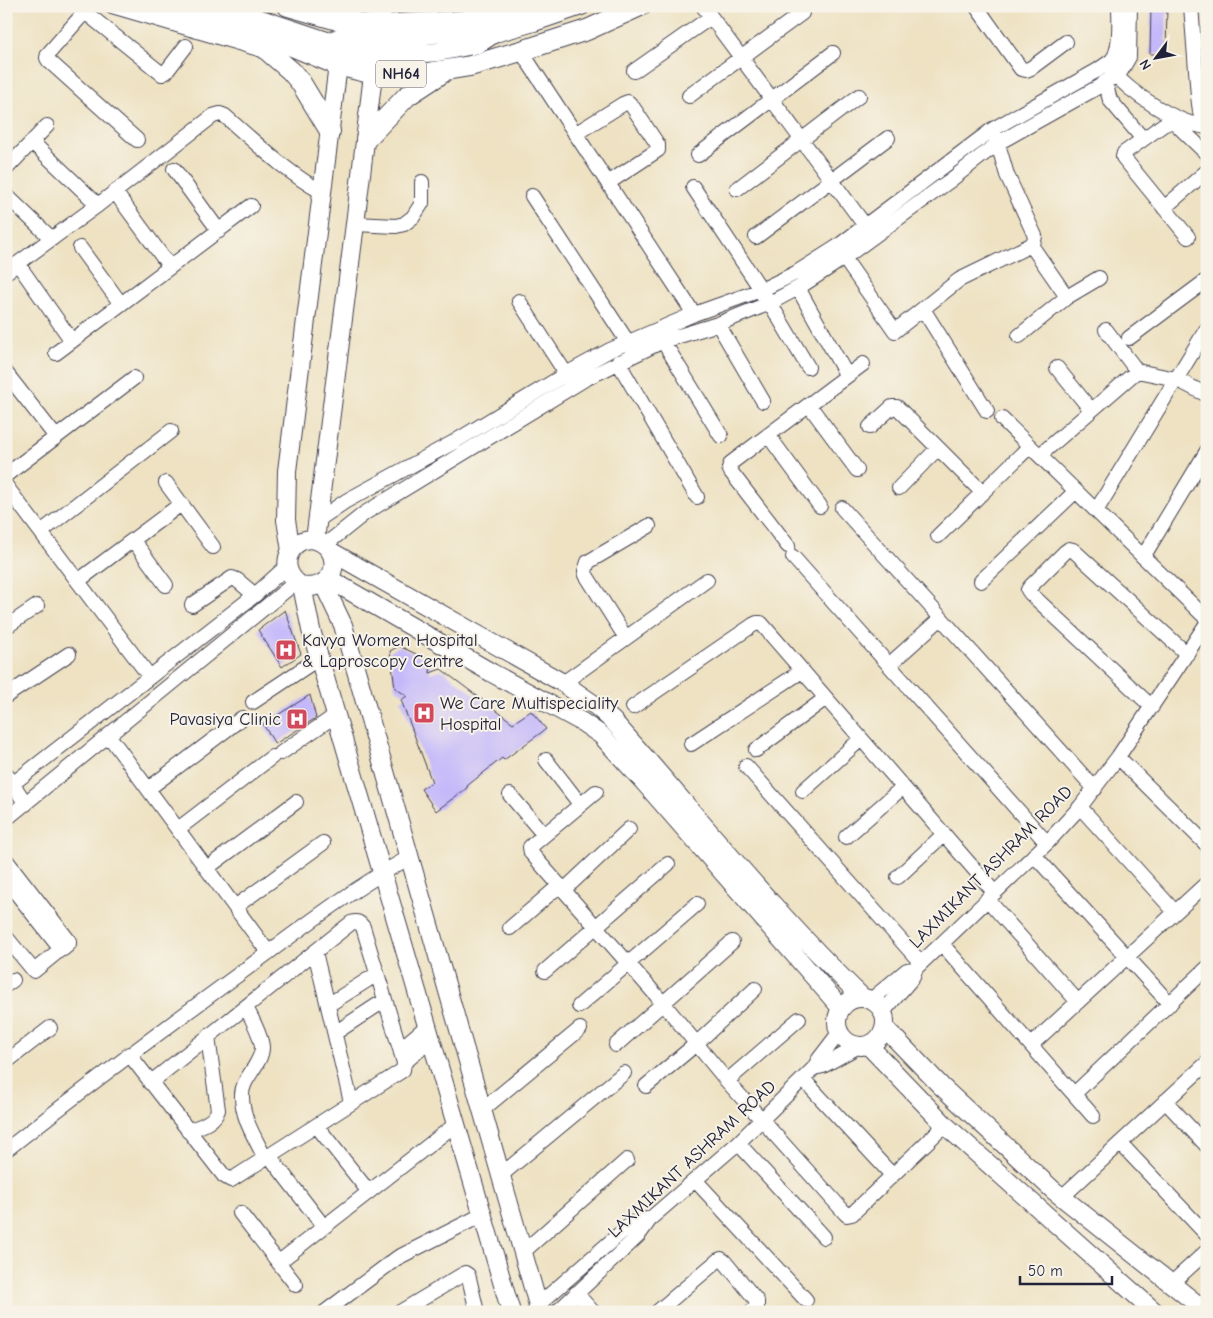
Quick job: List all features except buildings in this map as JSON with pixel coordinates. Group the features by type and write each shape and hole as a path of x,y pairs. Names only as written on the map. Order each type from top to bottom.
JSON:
{"highway":[{"name":"NH64","path":"162,6 256,31 378,40 460,22 490,25 524,8"},
{"name":"NH64","path":"288,6 344,37 378,40 421,74 470,66 521,51 587,30 640,6"},
{"path":"450,6 490,25"},
{"path":"256,31 269,52 297,78 330,131"},
{"path":"366,139 407,96 448,70"}],"main road":[{"path":"222,6 327,41 344,37 322,192 287,472 288,572 299,584 510,1312"},
{"path":"299,584 313,587 326,581 334,565 323,546 318,520 378,40 438,52 478,44 490,25 534,22 581,6"},
{"path":"289,558 301,542 323,546 563,683 596,706 613,721 832,969 875,1009 941,1086 1062,1197 1206,1312"},
{"path":"326,581 343,626 538,1310"},
{"path":"326,581 582,722 601,735 841,1008"},
{"path":"854,999 875,1009 881,1036 875,1042 864,1046 851,1044 844,1039 839,1032 837,1024 841,1008 847,1002 854,999"},
{"path":"864,1046 945,1125 1155,1312"}],"street":[{"path":"112,6 126,8 269,52"},
{"path":"976,6 1021,69 1031,68 1066,42"},
{"path":"318,520 346,501 454,442 566,374 632,348 694,314 761,290 796,273 836,247 993,129 1106,64 1116,54 1118,46 1119,6"},
{"path":"323,546 365,513 573,386 618,362 632,348 663,341 718,324 770,303 798,288 844,258 998,143 1110,79 1126,65 1129,57 1130,6"},
{"path":"1191,6 1201,128"},
{"path":"137,140 47,58 48,54 87,9 162,74 166,72 186,46"},
{"path":"634,70 707,11 873,237"},
{"path":"689,96 802,13"},
{"path":"521,51 694,314"},
{"path":"698,154 833,53"},
{"path":"1106,64 1110,79 1110,100 1143,139"},
{"path":"1110,79 1137,93 1156,106 1201,128"},
{"path":"737,189 859,96"},
{"path":"575,134 623,104 628,102 632,106 658,146 658,150 608,183"},
{"path":"6,272 98,205 213,116 220,114 225,116 300,180 322,192"},
{"path":"1188,237 1123,157 1124,153 1170,122 1175,123 1207,154"},
{"path":"6,169 47,126"},
{"path":"844,258 896,331 965,276 1031,245 1035,236 1006,175 993,129"},
{"path":"756,237 888,138"},
{"path":"32,142 98,205"},
{"path":"174,169 219,230"},
{"path":"1164,208 1207,171"},
{"path":"356,224 396,226 404,224 413,217 422,203 422,182"},
{"path":"693,188 770,303 808,367"},
{"path":"115,192 170,267"},
{"path":"6,195 52,239"},
{"path":"532,196 632,348"},
{"path":"56,353 251,206"},
{"path":"1031,245 1067,297"},
{"path":"80,248 121,304"},
{"path":"18,264 72,341"},
{"path":"1019,336 1067,297 1099,278"},
{"path":"1129,338 1207,280"},
{"path":"798,288 847,376"},
{"path":"519,301 573,386"},
{"path":"923,310 987,411"},
{"path":"718,324 762,401"},
{"path":"1106,330 1137,371 1176,379 1207,395"},
{"path":"1096,511 1206,330"},
{"path":"663,341 721,436"},
{"path":"618,362 697,497"},
{"path":"863,364 731,463 729,468 790,552 1047,843"},
{"path":"1057,368 1092,410"},
{"path":"938,536 983,493 1035,451 1092,410 1137,371"},
{"path":"6,373 56,437"},
{"path":"6,475 134,378"},
{"path":"809,405 857,470"},
{"path":"870,427 895,406 983,493"},
{"path":"1002,419 1143,557 1206,623"},
{"path":"41,532 171,431"},
{"path":"768,435 820,506"},
{"path":"899,488 938,448"},
{"path":"1143,557 1207,451"},
{"path":"166,483 213,547"},
{"path":"6,486 150,677"},
{"path":"981,581 1076,491"},
{"path":"78,581 181,504"},
{"path":"842,508 1094,789"},
{"path":"626,638 586,575 586,566 588,562 649,526"},
{"path":"133,540 166,585"},
{"path":"1152,707 1028,590 1065,552 1069,549 1073,550 1186,654"},
{"path":"26,804 9,782 150,677 255,595 289,558"},
{"path":"192,605 232,578 255,595"},
{"path":"563,683 707,580"},
{"path":"6,819 299,584"},
{"path":"6,627 37,606"},
{"path":"889,665 941,618"},
{"path":"634,707 757,622 761,623 944,834 991,896 1078,1002"},
{"name":"LAXMIKANT ASHRAM ROAD","path":"875,1009 907,970 918,965 942,944 1047,843 1080,807 1118,757 1206,623"},
{"path":"6,696 68,654"},
{"path":"253,702 319,658"},
{"path":"691,744 802,671"},
{"path":"756,750 826,698"},
{"path":"178,829 277,755 336,715"},
{"path":"148,788 242,718"},
{"path":"109,736 268,952"},
{"path":"803,791 861,739"},
{"path":"1118,757 1207,845"},
{"path":"546,760 580,804"},
{"path":"746,766 918,965"},
{"path":"846,837 903,787"},
{"path":"596,792 530,847 529,850 596,925 727,1081 847,1215 852,1214 945,1125"},
{"path":"510,796 544,835"},
{"path":"206,868 296,802"},
{"path":"1080,807 1175,912"},
{"path":"510,928 562,888 630,829"},
{"path":"898,877 944,834"},
{"path":"235,907 324,843"},
{"path":"1034,855 1170,1004"},
{"path":"6,1150 129,1054 268,952 382,872 410,857"},
{"path":"6,860 69,941 69,944 34,971 6,937"},
{"path":"545,972 596,925 668,864"},
{"path":"6,880 61,949"},
{"path":"1031,1045 1207,883"},
{"path":"579,1006 697,904"},
{"path":"129,1054 150,1083 227,1179 231,1180 269,1160 351,1102 403,1070 404,1063 363,927 359,923 351,924 150,1083"},
{"path":"616,1045 732,942"},
{"path":"942,944 1093,1116"},
{"path":"315,952 351,1102"},
{"path":"1074,1094 1207,968"},
{"path":"328,1005 377,974"},
{"path":"646,1086 696,1044 755,989"},
{"path":"334,1033 385,1000"},
{"path":"246,1007 262,1047 256,1065 243,1087 241,1094 243,1110 269,1160 324,1227"},
{"path":"727,1081 799,1019"},
{"path":"6,1062 50,1028"},
{"path":"482,1110 580,1029"},
{"path":"814,1068 839,1032"},
{"path":"400,1049 429,1033"},
{"path":"404,1063 429,1033"},
{"path":"188,1131 211,1121 216,1117 218,1110 208,1037"},
{"name":"LAXMIKANT ASHRAM ROAD","path":"557,1312 638,1236 651,1218 696,1181 762,1121 814,1068 864,1046"},
{"path":"1062,1197 1207,1063"},
{"path":"501,1175 624,1073"},
{"path":"803,1079 892,1175"},
{"path":"1165,1101 1207,1146"},
{"path":"279,1262 456,1124"},
{"path":"320,1130 369,1192"},
{"path":"738,1143 824,1237"},
{"path":"1120,1143 1207,1234"},
{"path":"523,1252 626,1160"},
{"path":"696,1181 806,1300"},
{"path":"240,1213 296,1286"},
{"path":"325,1312 392,1262 482,1215"},
{"path":"538,1310 632,1223 651,1218"},
{"path":"1172,1283 1207,1251"},
{"path":"657,1312 721,1259 758,1301 757,1307 751,1312"},
{"path":"400,1312 464,1273 468,1275 478,1312"},
{"path":"576,1293 593,1312"}],"place":[{"name":"Kavya Women Hospital & Laproscopy Centre","path":"286,650"},
{"name":"We Care Multispeciality Hospital","path":"424,713"},
{"name":"Pavasiya Clinic","path":"297,719"}]}
